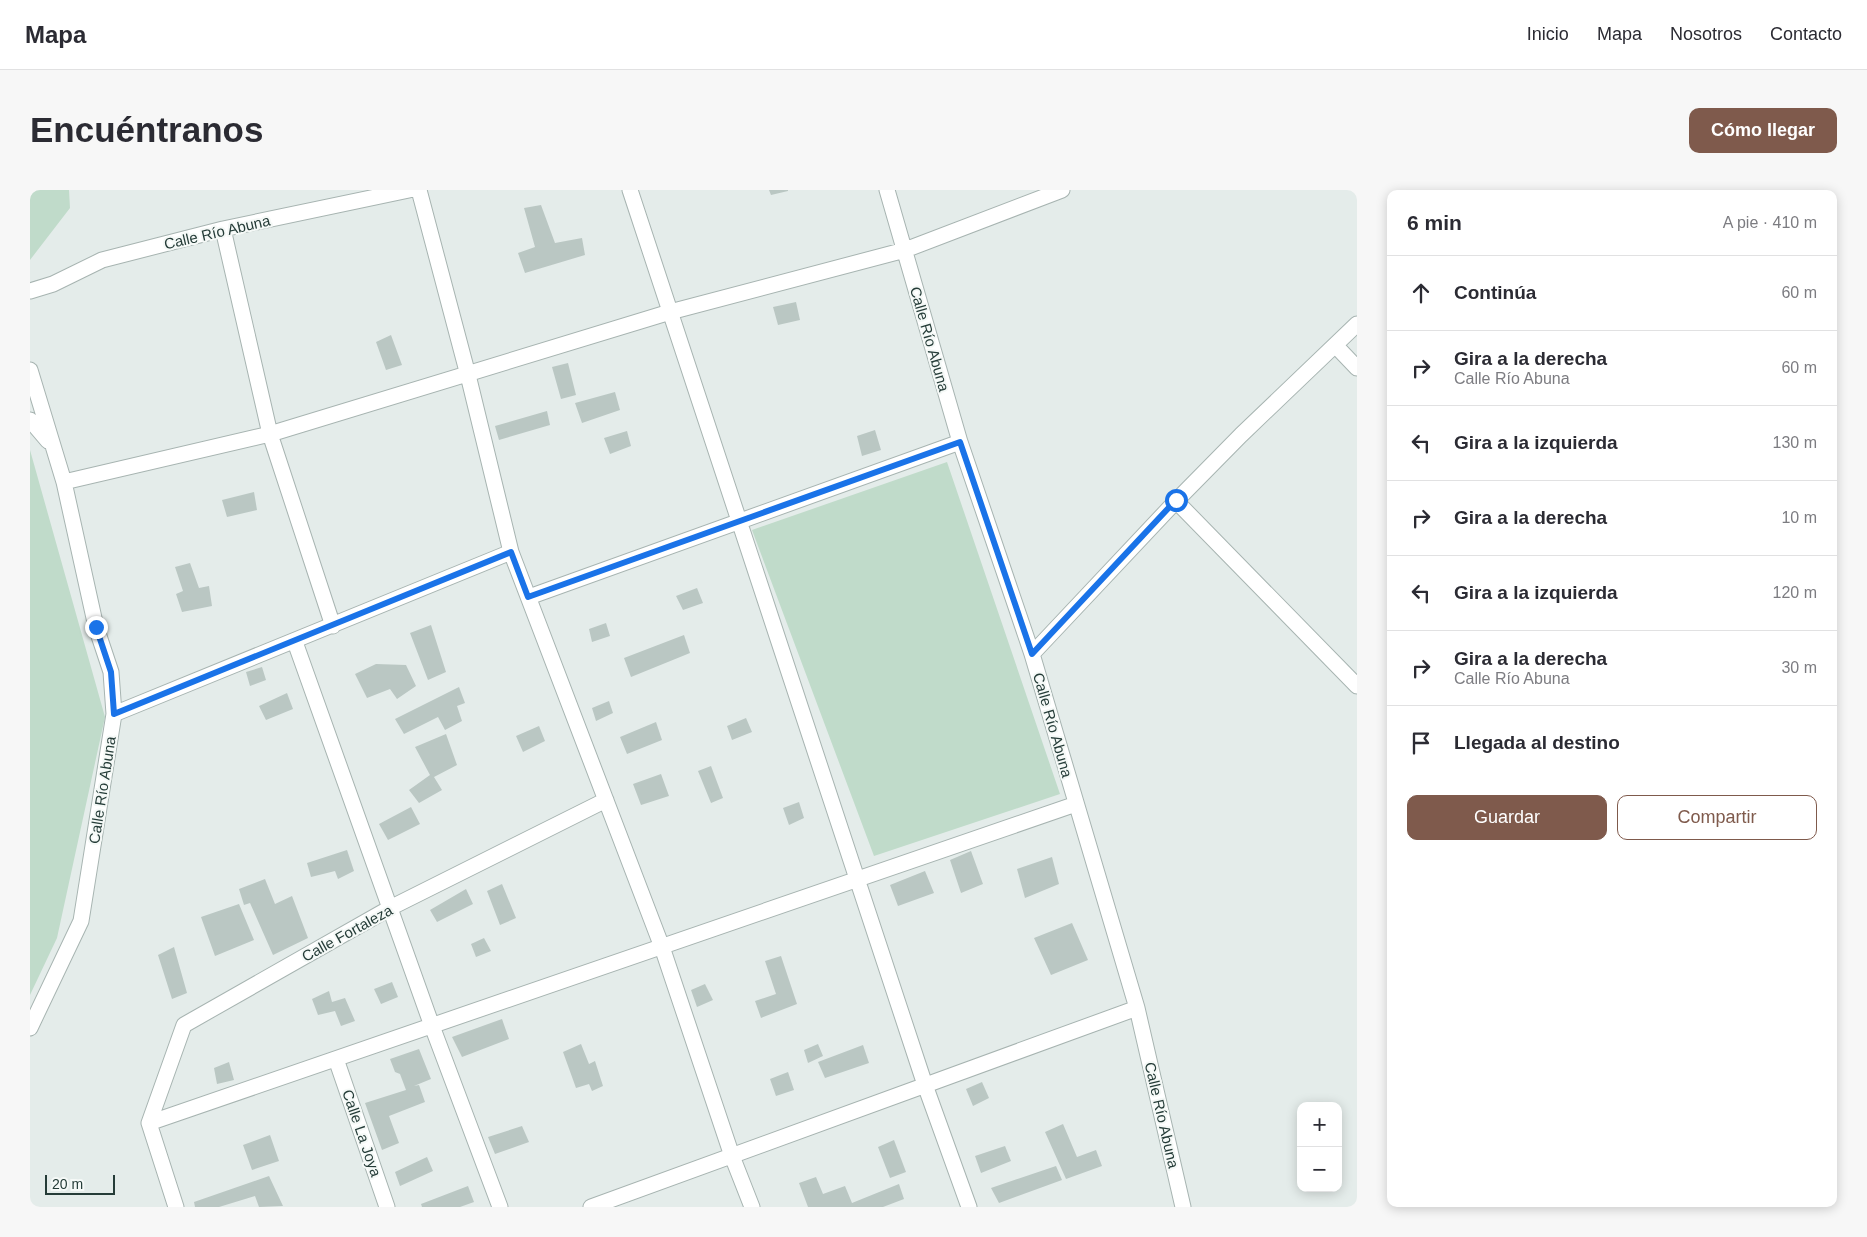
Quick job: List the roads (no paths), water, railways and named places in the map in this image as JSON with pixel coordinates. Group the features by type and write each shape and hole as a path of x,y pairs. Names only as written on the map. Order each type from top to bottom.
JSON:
{"street":[{"name":"Calle Río Abuna","path":"30,291 53,284 102,260 223,229 409,190"},
{"path":"419,190 468,375 511,552 662,946 732,1156 752,1207"},
{"path":"630,190 925,1085 969,1207"},
{"name":"Calle Río Abuna","path":"887,190 960,442 1032,654 1137,1008 1183,1207"},
{"path":"64,482 270,434 670,312 904,250 1062,190"},
{"path":"223,229 270,434 333,626"},
{"path":"1032,654 1176,500 1240,435 1357,324"},
{"path":"1335,345 1357,368"},
{"name":"Calle Río Abuna","path":"30,370 64,482 96,627 111,672 114,714 81,921 30,1028"},
{"path":"30,420 53,447"},
{"path":"528,597 960,442"},
{"path":"1176,500 1357,686"},
{"path":"114,714 295,642 511,552"},
{"path":"295,642 432,1026 500,1207"},
{"name":"Calle Fortaleza","path":"149,1123 184,1025 390,908 606,800"},
{"path":"176,1207 149,1123 1076,804"},
{"path":"592,1207 1137,1008"},
{"name":"Calle La Joya","path":"336,1059 387,1207"}]}
